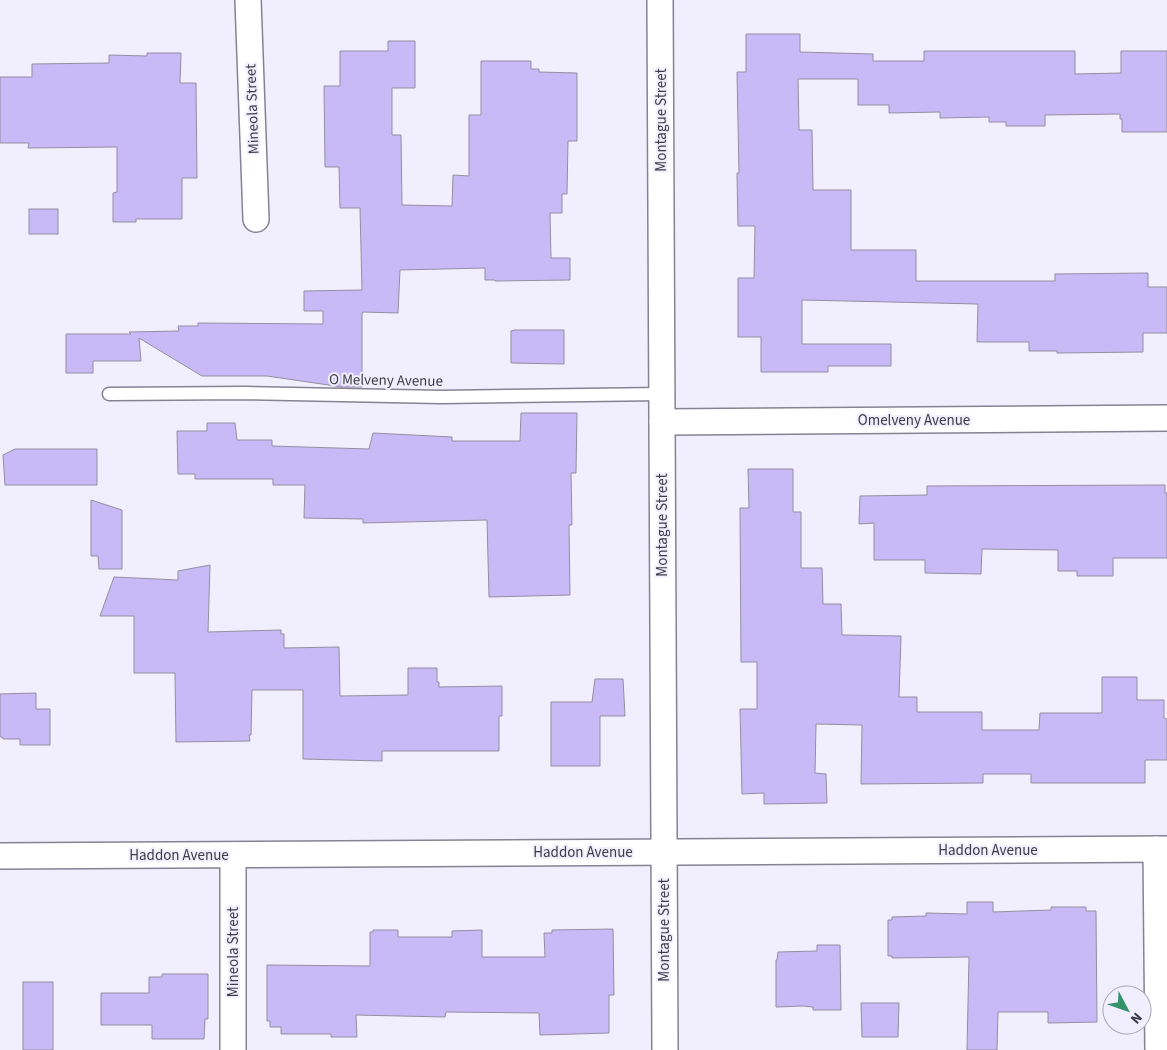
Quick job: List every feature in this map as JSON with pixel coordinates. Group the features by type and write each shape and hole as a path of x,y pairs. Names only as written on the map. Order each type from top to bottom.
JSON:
{"street":[{"name":"Mineola Street","path":"248,0 256,219"},
{"name":"Montague Street","path":"660,0 665,1050"},
{"name":"Omelveny Avenue","path":"662,422 1167,418"},
{"name":"Haddon Avenue","path":"0,856 1162,849"},
{"path":"1158,1050 1162,849"},
{"name":"Mineola Street","path":"233,855 233,1050"}],"lane":[{"name":"O Melveny Avenue","path":"109,394 245,392 441,397 662,394"}],"building":[{"path":"746,34 800,34 800,52 873,54 873,61 924,61 924,51 1075,51 1075,74 1121,73 1121,51 1167,51 1167,132 1122,132 1120,114 1045,115 1045,126 1006,126 1006,122 989,122 989,117 940,118 940,112 889,113 889,105 858,105 858,79 798,79 799,130 812,130 813,190 851,190 851,250 916,250 916,281 1055,281 1055,274 1148,273 1148,287 1167,287 1167,333 1143,333 1143,352 1057,353 1057,351 1029,351 1029,342 977,342 978,304 802,300 802,344 891,344 891,366 828,366 828,372 761,372 761,337 738,337 738,278 754,278 755,226 738,226 737,72 746,72"},
{"path":"388,41 415,41 415,88 392,88 392,135 401,135 402,205 452,206 453,175 469,176 469,115 481,115 481,61 531,61 531,69 539,69 539,72 577,73 577,141 568,141 567,194 562,194 562,213 550,213 551,258 570,258 570,280 485,280 485,268 400,270 398,313 363,312 362,314 362,387 342,387 267,376 202,376 139,338 141,361 93,361 93,373 66,373 66,334 131,334 129,332 179,331 178,326 198,326 198,323 323,324 323,311 304,311 304,291 362,290 360,208 340,208 339,167 325,167 324,86 340,86 340,51 388,51"},
{"path":"147,53 181,53 180,83 196,83 197,178 182,178 182,219 136,219 136,222 113,222 113,193 117,192 117,147 28,148 29,143 0,143 0,77 32,77 32,64 109,63 109,55 147,56"},
{"path":"29,209 58,209 58,234 29,234"},
{"path":"564,330 564,364 511,363 511,331"},
{"path":"521,413 577,413 576,473 571,473 572,525 569,525 570,595 489,597 487,520 363,523 363,519 304,518 305,485 273,485 273,479 195,479 195,474 178,474 177,431 207,431 207,423 235,423 237,440 272,440 272,446 369,449 373,433 452,437 452,441 520,441"},
{"path":"15,449 97,449 97,485 5,485 3,455"},
{"path":"748,469 793,469 793,512 801,512 801,568 822,568 823,604 841,604 842,635 901,636 899,697 917,697 917,712 982,712 982,730 1039,730 1040,713 1102,713 1102,677 1137,677 1137,700 1164,700 1164,718 1167,719 1167,760 1145,760 1145,783 1031,783 1031,774 983,774 983,783 861,784 862,725 816,724 815,773 826,774 827,803 764,804 764,793 742,794 740,709 757,709 757,662 741,662 740,508 749,508"},
{"path":"1165,485 1165,493 1167,493 1167,558 1113,558 1113,576 1077,576 1077,571 1058,571 1058,550 982,549 981,574 925,573 925,560 874,560 874,523 859,524 860,496 927,495 927,486"},
{"path":"91,500 122,510 122,569 99,569 98,556 91,556"},
{"path":"210,565 208,632 281,630 281,634 284,634 284,648 339,647 340,696 408,695 408,668 437,668 439,687 502,686 502,716 499,716 499,751 382,751 382,761 303,759 303,690 252,690 250,741 176,742 175,673 134,673 134,616 100,616 114,577 178,580 178,571"},
{"path":"595,679 623,679 625,716 600,716 600,766 551,766 551,702 592,702"},
{"path":"36,693 36,709 50,709 50,745 20,745 20,739 3,739 0,737 0,694"},
{"path":"967,902 993,902 993,912 1051,910 1051,907 1086,907 1086,911 1096,911 1097,1022 1048,1023 1048,1012 998,1012 997,1050 967,1050 969,957 892,958 892,956 888,956 888,920 892,920 892,917 926,916 926,913 967,914"},
{"path":"613,929 614,995 609,995 609,1033 540,1035 539,1013 446,1012 445,1017 356,1015 357,1037 331,1037 331,1034 281,1034 281,1027 270,1027 270,1021 267,1021 267,965 370,966 370,932 373,932 373,930 398,930 398,937 452,937 452,931 482,930 482,957 545,957 544,933 552,933 552,930"},
{"path":"817,945 840,945 841,1010 813,1010 813,1007 803,1006 776,1007 776,960 778,952 817,951"},
{"path":"162,974 208,974 208,1019 205,1019 204,1039 152,1039 152,1025 101,1025 101,993 149,993 149,977 162,977"},
{"path":"23,982 53,982 53,1050 23,1050"},
{"path":"861,1003 899,1003 898,1037 862,1037"}]}
